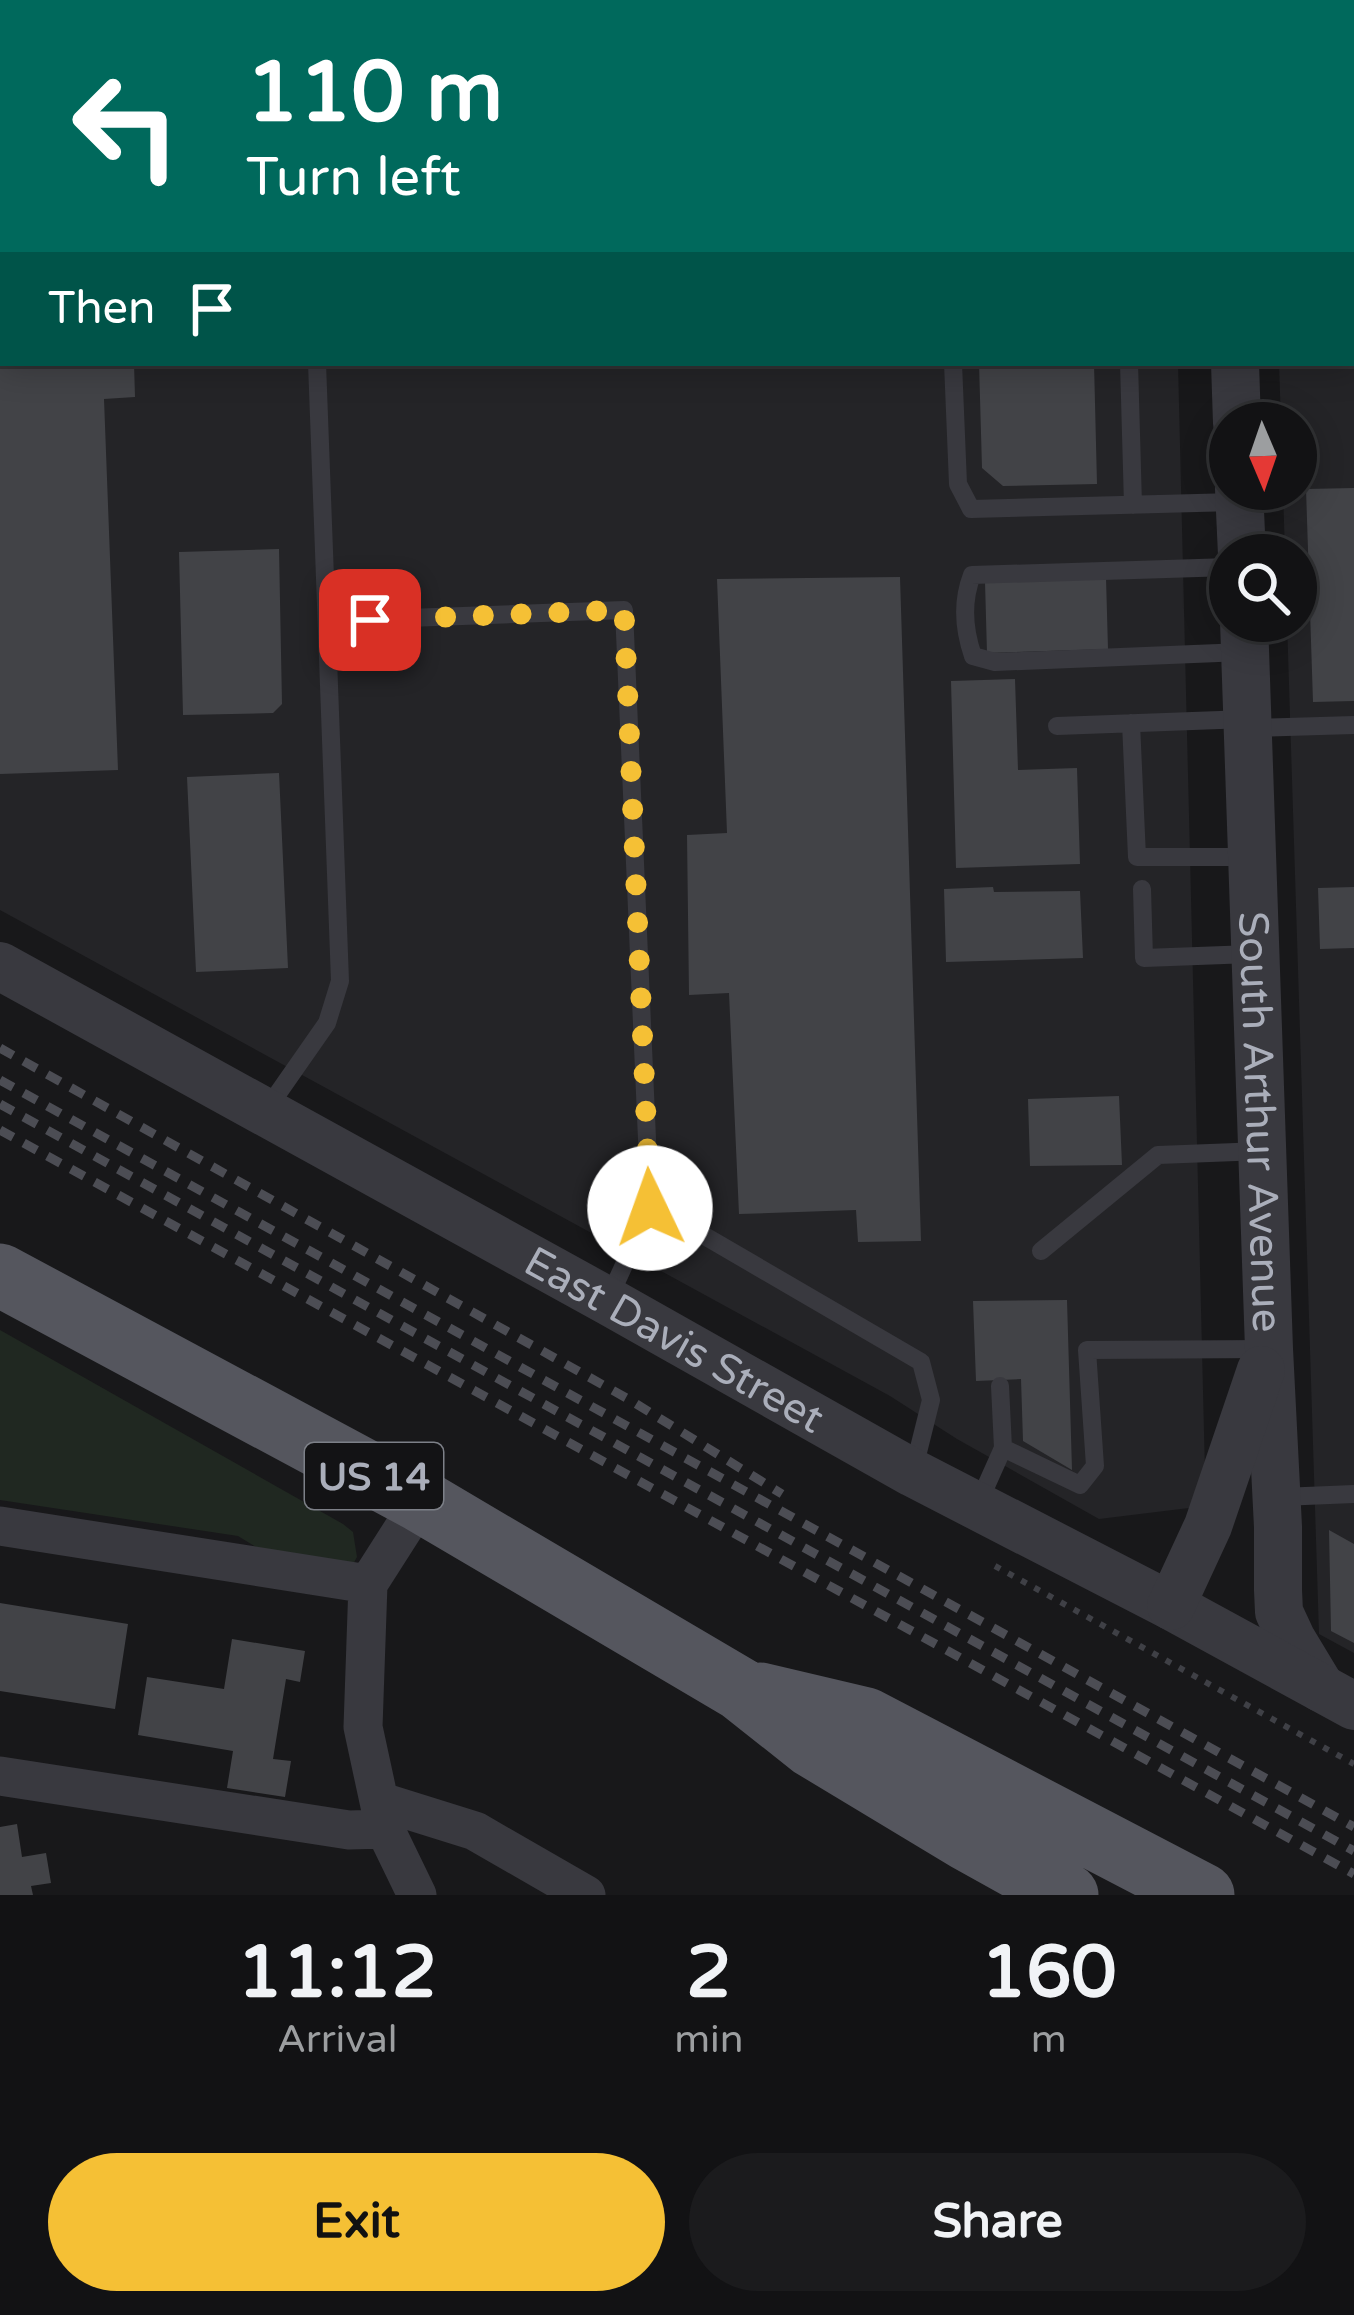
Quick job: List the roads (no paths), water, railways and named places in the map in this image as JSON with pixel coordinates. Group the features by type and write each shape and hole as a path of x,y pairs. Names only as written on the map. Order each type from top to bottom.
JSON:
{"main road":[{"name":"US 14","path":"0,1275 421,1501 740,1689 812,1745 1034,1887"},
{"name":"US 14","path":"740,1689 866,1719 1203,1895"}],"street":[{"path":"1235,366 1236,402"},
{"name":"South Arthur Avenue","path":"1172,1606 1208,1526 1269,1349 1244,642"},
{"name":"East Davis Street","path":"0,966 913,1473 1338,1697"},
{"path":"1269,1349 1280,1612 1292,1640 1338,1697"},
{"path":"417,1895 382,1815 363,1727 368,1584 421,1501"},
{"path":"0,1526 368,1584"},
{"path":"0,1776 350,1830 382,1815 476,1832 586,1895"},
{"path":"1034,1887 1052,1814"}],"lane":[{"path":"264,1113 327,1023 340,981 317,366"},
{"path":"953,366 958,484 970,509 1133,505 1209,498"},
{"path":"1129,366 1133,505"},
{"path":"1209,568 972,575 965,634 973,656 994,662 1209,640"},
{"path":"327,621 624,610 650,1208 608,1301"},
{"path":"1131,723 1137,857 1252,856"},
{"path":"1057,726 1354,725"},
{"path":"1142,889 1144,958 1256,954"},
{"path":"1041,1251 1158,1155 1262,1151"},
{"path":"650,1208 921,1361 932,1400 913,1473"},
{"path":"1003,1448 1080,1485 1095,1466 1087,1350 1269,1349"},
{"path":"977,1506 1003,1448 1000,1386"},
{"path":"1276,1497 1354,1494"}],"railway":[{"path":"0,1048 630,1400 782,1494"},
{"path":"0,1080 1354,1827"},
{"path":"0,1104 1354,1851"},
{"path":"0,1130 1354,1874"}]}
